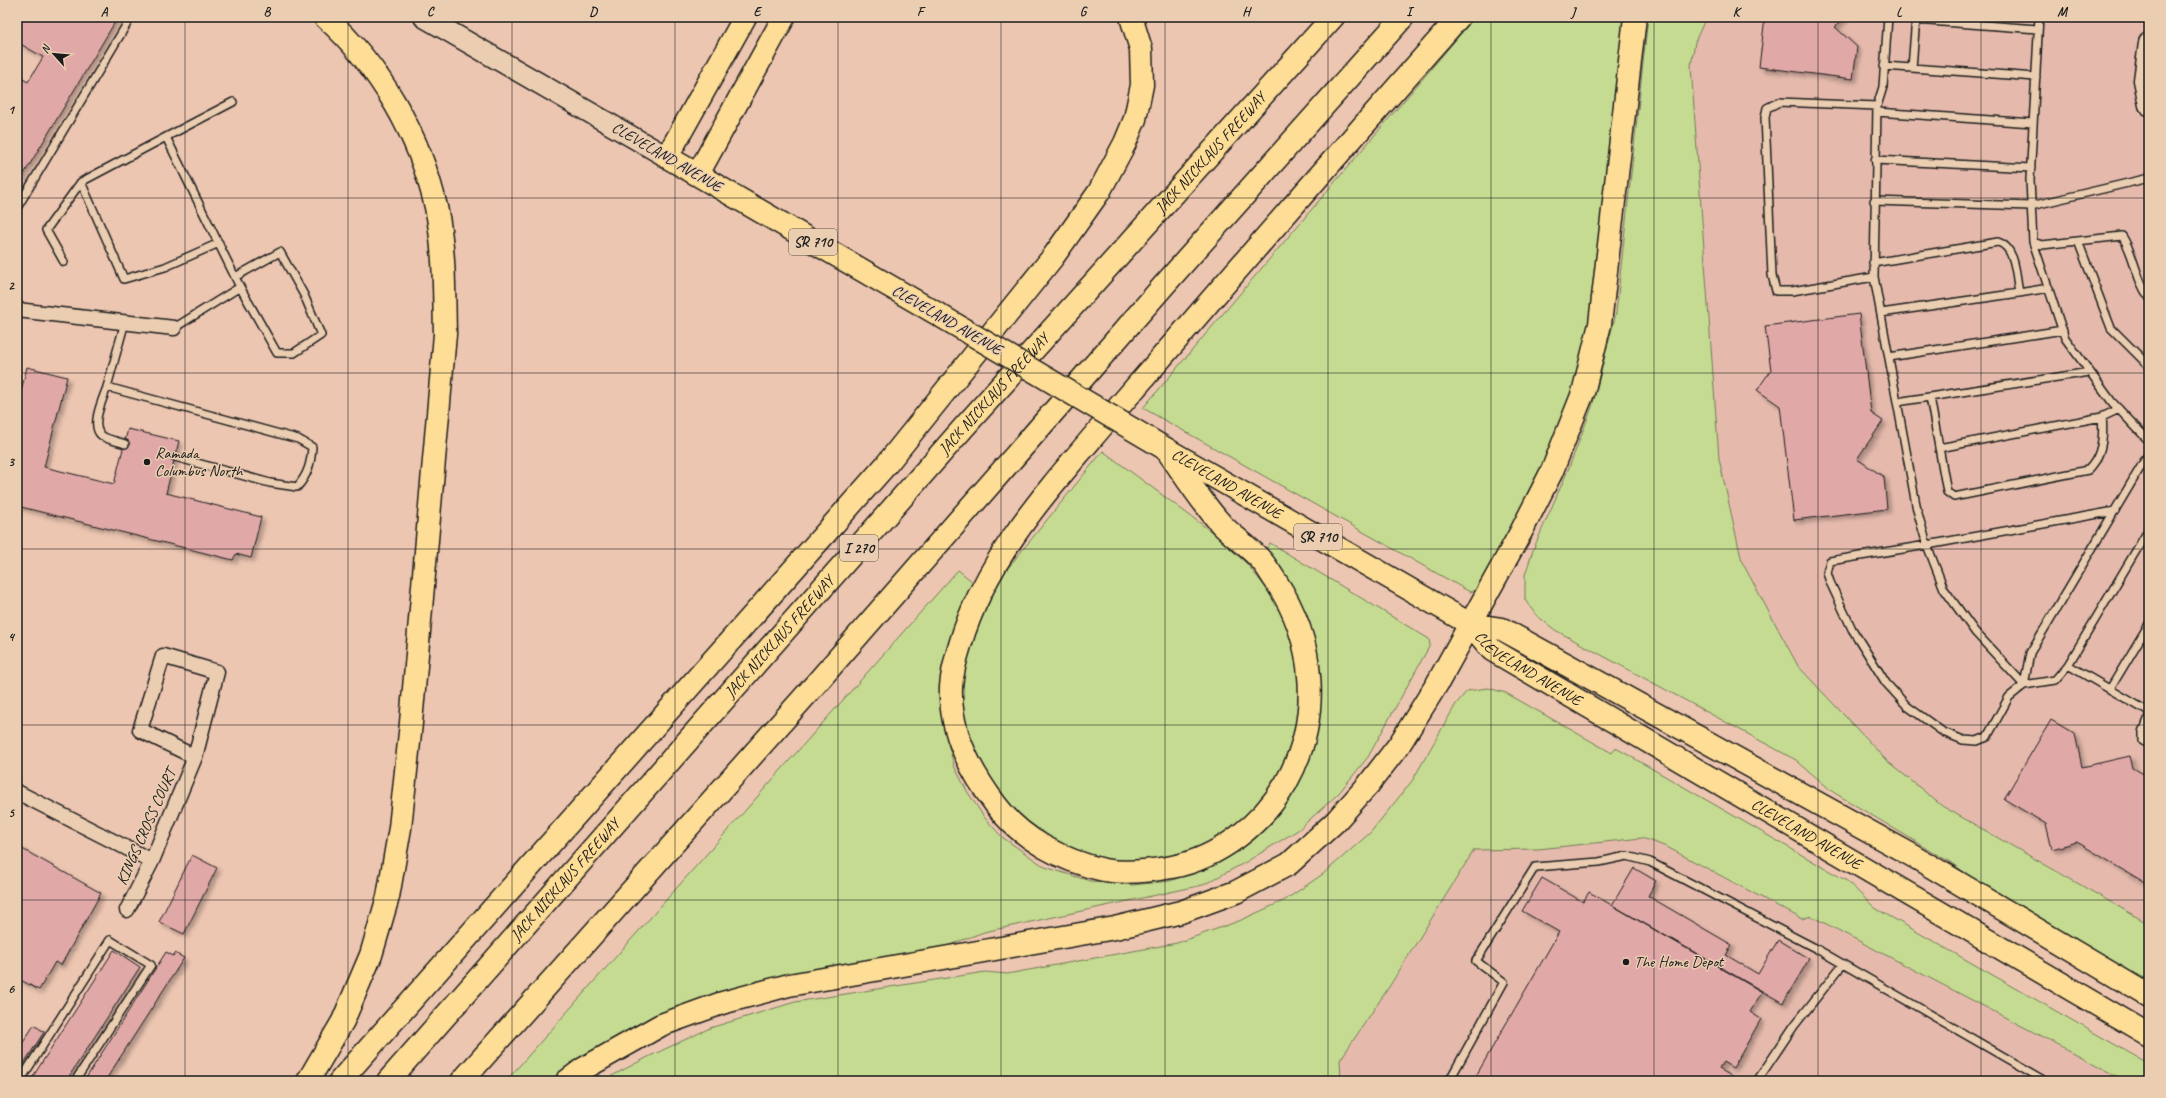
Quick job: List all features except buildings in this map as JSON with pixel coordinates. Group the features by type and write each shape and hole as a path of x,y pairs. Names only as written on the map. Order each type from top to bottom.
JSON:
{"main road":[{"path":"308,1081 346,1014 371,955 390,889 400,828 411,723 445,334 444,272 437,215 426,171 407,126 374,69 325,17"},
{"name":"CLEVELAND AVENUE","path":"424,17 698,174 1166,449 1470,624 1492,650 2149,1035"},
{"path":"667,157 745,17"},
{"path":"698,174 784,17"},
{"path":"340,1081 886,465 1053,257 1099,192 1125,143 1135,118 1142,78 1141,49 1131,17"},
{"name":"JACK NICKLAUS FREEWAY","path":"388,1081 965,426 1334,17"},
{"path":"462,1081 809,692 1165,284 1403,17"},
{"path":"1166,449 1222,524 1262,561 1288,600 1300,629 1309,664 1310,699 1307,732 1296,765 1279,794 1258,820 1231,842 1192,863 1150,871 1107,871 1066,858 1033,840 1004,816 982,787 964,752 955,724 951,687 967,623 994,566 1048,490 1274,227 1459,17"},
{"path":"567,1081 583,1069 661,1026 722,1003 790,985 1115,928 1181,912 1236,892 1288,864 1335,822 1368,785 1403,739 1438,684 1552,471 1583,393 1600,324 1635,17"},
{"path":"2149,43 2144,80 2149,104"},
{"name":"CLEVELAND AVENUE","path":"1470,624 1502,629 1915,857 2149,996"}],"street":[{"path":"17,310 174,328"},
{"name":"KINGS CROSS COURT","path":"127,910 152,861 195,757 217,672 163,656 140,730 195,757"},
{"path":"17,792 152,861"}],"lane":[{"path":"17,208 131,17"},
{"path":"1888,17 1883,87 1877,109 1873,262 1874,277 1918,510 1927,545 1944,589 1975,632 2024,685"},
{"path":"2039,17 2031,168 2033,242 2066,338 2119,409 2149,441"},
{"path":"1912,68 1915,19 2038,29"},
{"path":"1884,66 2036,77"},
{"path":"64,262 46,230 80,182 233,102"},
{"path":"1874,277 1792,291 1776,291 1772,275 1765,117 1767,108 1779,102 2033,123"},
{"path":"166,137 219,243 235,277 240,287 277,353 294,353 321,335 304,295 280,252 235,277"},
{"path":"1875,160 2031,168"},
{"path":"1874,201 2031,206 2149,178"},
{"path":"80,182 124,279 164,267 219,243"},
{"path":"2033,242 2042,245 2122,236 2128,245 2142,288 2149,297"},
{"path":"2078,241 2110,328 2149,366"},
{"path":"1873,262 1998,242 2005,244 2010,251 2019,293"},
{"path":"174,328 240,287"},
{"path":"1881,313 2049,288"},
{"path":"125,322 97,419 97,429 101,435 125,444"},
{"path":"1889,357 2063,330"},
{"path":"1897,402 2090,372"},
{"path":"107,387 298,439 312,447 310,466 304,480 297,487 270,483 175,457"},
{"path":"1930,397 1946,492 1954,497 2088,470 2098,457 2103,431 2102,417"},
{"path":"1939,448 2102,417 2119,409"},
{"path":"2024,685 2030,653 2149,453"},
{"path":"2115,511 1830,561 1827,573 1852,629 1886,683 1907,706 1944,732 1963,740 1977,741 1987,737 2010,697 2024,685 2055,680 2068,665 2149,529"},
{"path":"2110,689 2149,624"},
{"path":"2068,665 2149,712"},
{"path":"2149,718 2143,732 2143,741 2149,744"},
{"path":"1449,1081 1504,982 1476,961 1535,867 1599,862 1627,856 1650,862 1843,964 2046,1081"},
{"path":"20,1081 110,940 151,966 75,1081"},
{"path":"1757,1081 1794,1026 1843,964"}],"shaded area":[{"path":"1706,17 2149,17 2149,924 1942,806 1886,760 1798,666 1742,562 1719,459 1691,66 1695,42"},
{"path":"1642,838 1667,847 1802,919 1810,916 2127,1081 1341,1081 1340,1060 1389,987 1474,849 1538,849"}],"green space":[{"path":"1475,17 1625,17 1589,342 1554,455 1480,588 1470,592 1143,408"},
{"path":"1648,17 1706,17 1695,42 1691,66 1719,459 1742,562 1798,666 1886,760 1942,806 2149,924 2149,988 1979,883 1950,862 1833,792 1796,760 1555,630 1536,615 1525,600 1525,575 1533,550 1568,470 1592,407 1616,313"},
{"path":"1103,451 1216,535 1247,564 1275,599 1291,635 1298,662 1301,700 1295,746 1270,795 1210,849 1132,868 1068,859 982,782 959,705 962,676 973,633 986,601 1003,574"},
{"path":"1270,543 1429,639 1430,645 1368,757 1338,794 1298,830 1246,862 1203,885 984,932 936,950 757,981 690,1006 604,1044 551,1081 506,1081 958,570 978,586 943,697 944,728 954,766 967,791 984,817 1002,837 1045,867 1090,881 1133,885 1170,881 1208,867 1242,848 1271,824 1294,791 1309,759 1316,720 1265,551"},
{"path":"1488,688 1506,693 1612,753 1616,748 1847,881 1875,908 2149,1064 2149,1081 2127,1081 1811,916 1802,919 1667,847 1642,838 1538,849 1474,850 1389,987 1340,1060 1341,1081 602,1081 648,1057 710,1028 795,1002 985,972 1007,974 1177,943 1239,921 1285,900 1323,874 1370,833 1412,781 1456,704 1467,691"}],"place":[{"name":"Ramada Columbus North","path":"147,462"},
{"name":"The Home Depot","path":"1626,962"}]}
